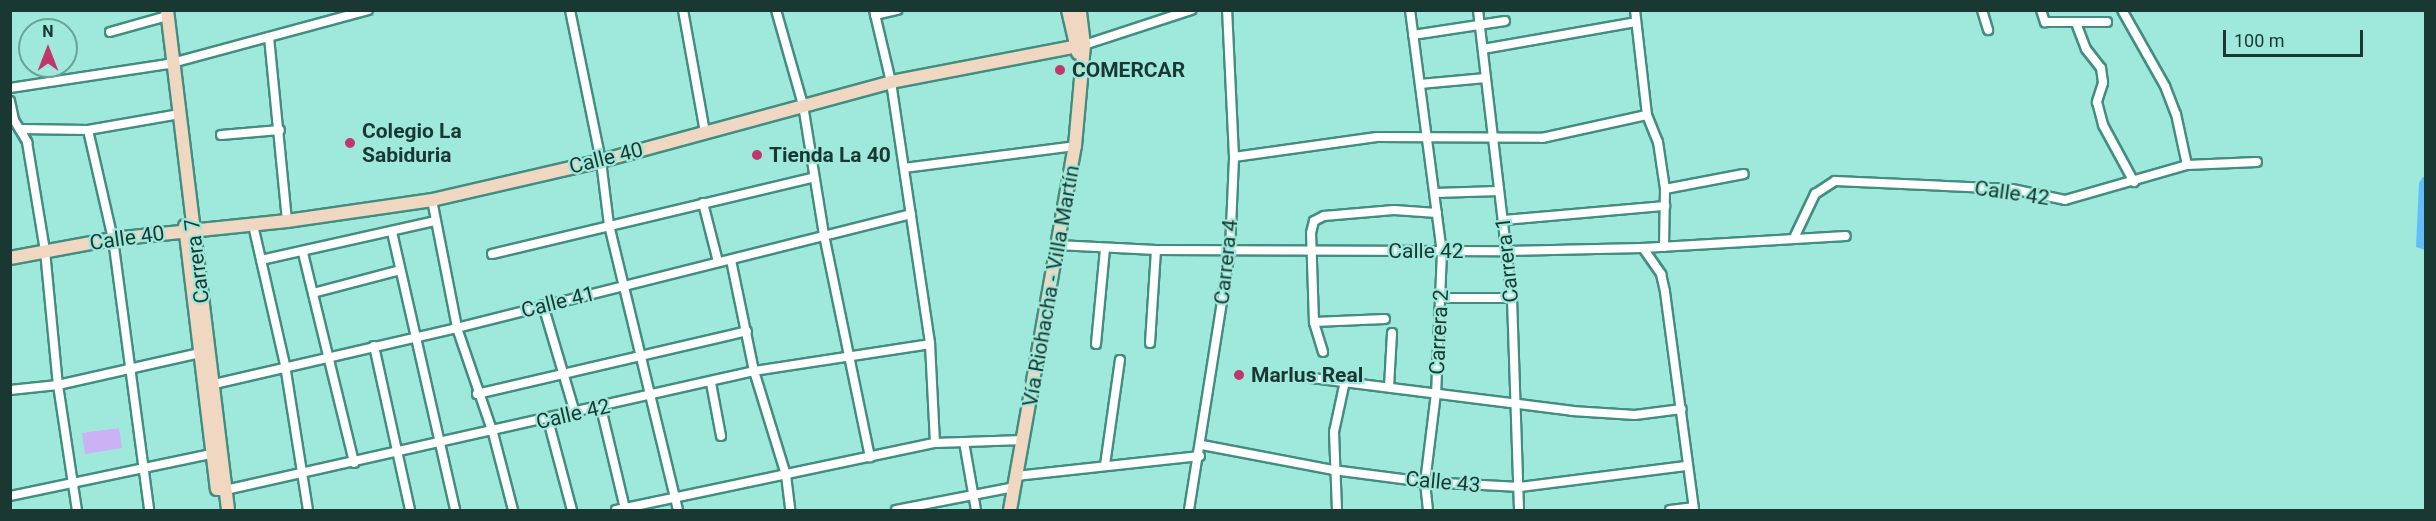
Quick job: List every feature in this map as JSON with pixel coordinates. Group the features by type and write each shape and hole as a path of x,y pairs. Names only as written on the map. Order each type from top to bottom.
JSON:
{"street":[{"path":"10,88 171,63 368,10"},
{"path":"570,10 601,160 609,225 626,285 678,510"},
{"path":"683,10 705,132"},
{"path":"776,10 803,105 824,235 870,457"},
{"path":"897,10 874,13 891,82 930,344 934,443"},
{"path":"1068,10 1079,45"},
{"path":"1079,45 1080,10"},
{"name":"Calle 40","path":"10,258 113,239 189,229 287,221 432,200 601,160 891,82 1079,45 1191,10"},
{"name":"Carrera 4","path":"1189,510 1202,445 1230,250 1234,156 1227,10"},
{"name":"Carrera 2","path":"1410,10 1442,252 1442,298 1436,393 1425,482 1428,510"},
{"name":"Carrera 1","path":"1478,10 1512,298 1519,406 1520,510"},
{"path":"1635,10 1647,115 1658,141 1665,189 1664,247"},
{"path":"1982,10 1988,30"},
{"path":"2041,10 2045,22 2107,22"},
{"path":"2122,10 2165,86 2176,114 2187,165"},
{"path":"110,32 164,14"},
{"name":"Carrera 7","path":"164,14 208,385 222,491 228,510"},
{"path":"1413,35 1505,21"},
{"path":"1483,49 1636,22"},
{"path":"2076,23 2086,49 2101,68 2103,83 2097,102 2103,124 2134,182"},
{"path":"269,37 280,130 287,221"},
{"name":"Vía Riohacha - Villa Martín","path":"1010,510 1075,146 1079,45"},
{"path":"1420,84 1486,78"},
{"path":"10,101 12,121 20,129 27,142 45,251 58,385 77,510"},
{"path":"20,129 88,130 177,115"},
{"path":"1234,156 1377,138 1427,136 1494,139 1542,138 1647,115"},
{"path":"88,130 113,239 131,369 140,467 149,510"},
{"path":"221,135 280,130"},
{"path":"904,168 1075,146"},
{"name":"Calle 42","path":"1794,238 1815,194 1835,181 2012,189 2065,200 2187,165 2257,162"},
{"path":"1665,189 1744,174"},
{"path":"492,255 814,177"},
{"path":"1435,193 1498,191"},
{"path":"432,200 457,328 477,394 493,433 513,510"},
{"path":"703,203 718,262"},
{"path":"1504,220 1665,206"},
{"path":"1323,352 1314,322 1312,250 1314,221 1324,216 1394,210 1437,213"},
{"name":"Calle 41","path":"208,385 285,365 457,328 911,214"},
{"path":"261,260 303,253 436,221"},
{"path":"253,225 285,365 308,510"},
{"path":"392,232 455,510"},
{"name":"Calle 42","path":"1057,245 1156,250 1442,252 1643,248 1846,236"},
{"path":"1643,248 1662,274 1682,409 1686,466 1694,509 1670,510"},
{"path":"1096,344 1105,249"},
{"path":"1150,343 1156,250"},
{"path":"303,253 354,464"},
{"path":"731,260 754,371 786,475 790,510"},
{"path":"313,293 400,270"},
{"path":"1442,298 1512,298"},
{"path":"543,305 575,413"},
{"path":"1314,322 1385,319"},
{"path":"477,394 642,353 747,331"},
{"path":"1389,387 1392,333"},
{"name":"Calle 42","path":"222,491 303,476 440,441 493,433 601,408 652,393 711,383 754,371 851,358 930,344"},
{"path":"374,346 410,510"},
{"path":"10,390 58,385 204,352"},
{"path":"1105,465 1120,360"},
{"path":"1312,378 1519,406 1635,415 1682,409"},
{"path":"1337,510 1333,470 1334,432 1345,381"},
{"path":"711,383 721,436"},
{"path":"601,408 620,509 934,443 1024,440"},
{"path":"548,420 572,510"},
{"path":"964,442 976,510"},
{"name":"Calle 43","path":"1202,445 1333,470 1425,482 1520,487 1686,466"},
{"path":"10,496 71,481 217,453"},
{"path":"896,510 974,495 1015,482 1105,465 1200,456"},
{"name":"Carrera 7","path":"220,510 222,491"}],"shaded area":[{"path":"119,428 122,448 85,454 82,433"}],"water":[{"path":"2423,177 2426,177 2425,250 2416,247 2419,183"}],"place":[{"name":"COMERCAR","path":"1060,70"},
{"name":"Colegio La Sabiduria","path":"350,143"},
{"name":"Tienda La 40","path":"757,155"},
{"name":"Marlus Real","path":"1239,375"}]}
